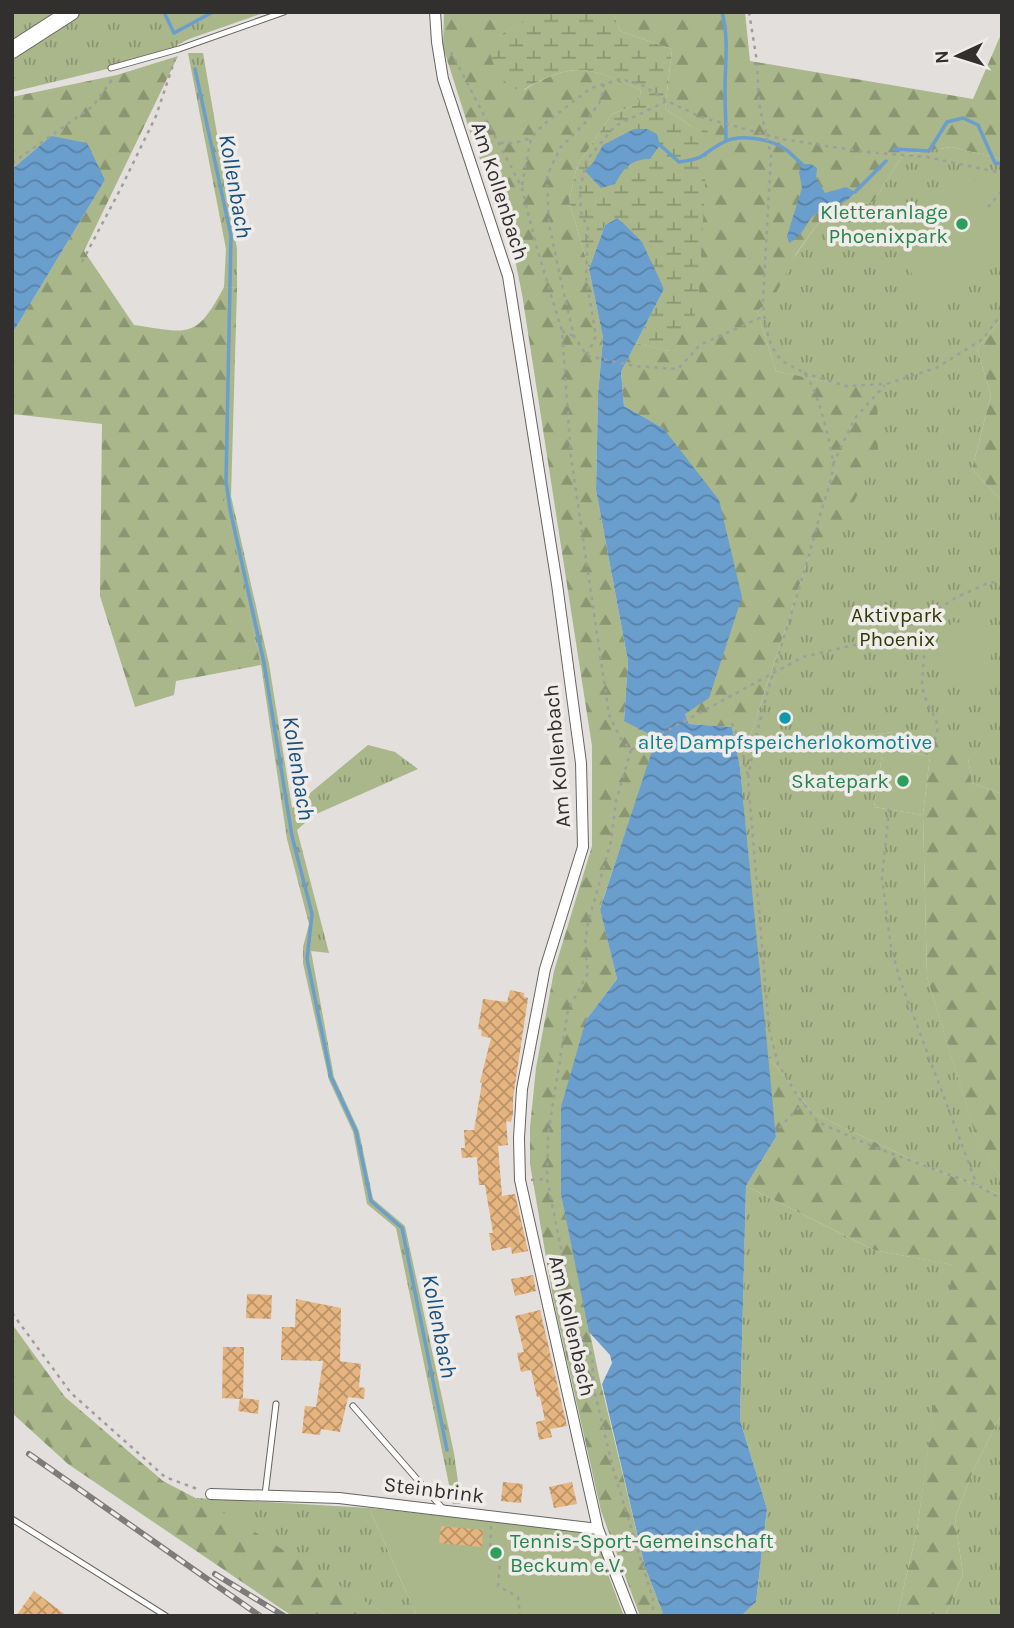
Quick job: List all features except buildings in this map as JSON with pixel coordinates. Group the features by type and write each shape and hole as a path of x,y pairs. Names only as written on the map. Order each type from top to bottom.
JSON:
{"main road":[{"path":"12,50 72,12"}],"street":[{"name":"Am Kollenbach","path":"435,12 436,42 443,79 508,276 557,584 581,763 583,847 545,969 522,1090 520,1180 598,1530 632,1616"},
{"name":"Steinbrink","path":"211,1494 339,1498 598,1530"}],"lane":[{"path":"111,68 178,49 268,15 284,12"},
{"path":"265,1495 275,1404"},
{"path":"353,1406 444,1510"},
{"path":"12,1519 166,1616"}],"path":[{"path":"749,12 757,62 759,104 771,155 764,316 774,350 782,361 804,373 846,386 886,384 936,368 983,339 1002,313"},
{"path":"436,42 450,51 522,188 562,331 571,457 609,715 621,739 631,750"},
{"path":"82,262 156,116 178,49"},
{"path":"499,143 531,138 559,110 592,88 621,79 644,86 693,114 782,139 836,148 927,157 1002,173"},
{"path":"12,163 93,106 111,81"},
{"path":"604,84 601,100 585,123 560,148 547,176 549,224 575,336 587,356 625,364 678,369 700,345 764,316"},
{"path":"587,356 596,336 586,277 587,229 581,212 580,191 586,161 615,126 667,101"},
{"path":"522,188 531,138"},
{"path":"988,207 1002,191"},
{"path":"562,331 575,336"},
{"path":"804,373 824,417 833,464"},
{"path":"748,779 753,748 773,673 810,553 833,464 855,418 886,384"},
{"path":"649,1616 653,1610 653,1599 614,1472 594,1390 592,1356 577,1328 547,1179 548,1134 568,1010 588,973 585,947 587,927 611,841 616,801 631,750 803,657 880,639 927,616 957,597 1002,580"},
{"path":"926,755 939,728 923,693 927,616"},
{"path":"732,723 748,779 769,1029 778,1064 818,1122 873,1147 978,1185 1002,1199"},
{"path":"889,810 882,878 891,947 900,980 978,1185"},
{"path":"779,1128 804,1104"},
{"path":"520,1180 547,1179"},
{"path":"12,1313 71,1393 165,1477 211,1494"},
{"path":"492,1516 489,1552 501,1552 498,1586 518,1597 520,1616"}],"green space":[{"path":"12,12 266,12 189,39 177,45 179,49 12,92"},
{"path":"444,12 538,12 499,36 524,90 556,74 582,70 608,76 641,90 638,104 612,114 577,166 569,201 589,269 603,338 598,394 596,490 628,661 624,720 651,735 656,742 600,908 617,979 586,1020 561,1195 599,1376 645,1567 664,1616 640,1616 601,1511 553,1298 530,1164 530,1127 536,1068 554,971 592,846 592,746 522,294 511,240 472,138 443,47"},
{"path":"537,12 613,12 620,31 672,49 665,109 692,127 708,131 698,311 667,351 636,343 664,289 619,218 605,225 589,269 569,201 577,166 612,114 638,104 641,90 608,76 582,70 556,74 523,90 507,87 492,61 499,36"},
{"path":"613,12 745,12 750,61 973,99 1002,32 1002,159 951,147 903,155 873,202 847,207 820,220 796,254 774,297 757,311 776,371 843,385 877,384 878,454 833,543 810,553 740,767 732,727 689,724 685,714 663,428 624,406 621,372 636,343 668,351 692,127 665,109 672,49 620,31"},
{"path":"188,53 203,53 237,249 237,288 224,287 226,249"},
{"path":"178,56 84,251 134,325 167,330 189,329 206,316 224,287 237,288 231,496 223,499 261,665 176,681 174,695 135,707 100,596 102,424 12,414 12,334 105,180 51,136 12,169 12,97 117,75"},
{"name":"Aktivpark Phoenix","path":"951,147 1002,159 1002,318 977,349 991,395 972,469 1002,501 1002,794 972,783 968,758 935,741 895,732 867,735 883,749 874,807 923,815 927,977 976,1136 1002,1180 1002,1195 930,1168 813,1113 767,1055 740,767 810,553 846,386 776,371 757,311 820,220 847,207 873,202 903,155"},
{"name":"Kletteranlage Phoenixpark","path":"960,179 995,182 1002,191 1002,255 963,291 949,296 937,296 925,292 916,283 911,273 912,250 934,200"},
{"path":"1002,318 1002,501 972,469 991,395 977,349"},
{"path":"231,496 269,664 292,808 368,745 395,752 418,769 314,815 297,830 329,953 311,951 334,1077 359,1131 373,1199 405,1226 454,1453 461,1504 453,1504 396,1228 367,1204 353,1132 329,1080 303,963 303,947 309,924 287,839 261,665 222,498"},
{"path":"952,622 995,628 986,689 943,683"},
{"path":"895,732 935,741 960,736 968,758 972,783 1002,794 1002,1180 976,1137 927,977 923,815 930,756 883,749 867,735"},
{"name":"Skatepark","path":"883,749 930,756 923,815 874,807"},
{"path":"767,1055 813,1113 930,1168 1002,1195 1002,1413 973,1471 955,1518 963,1575 945,1616 897,1616 917,1530 953,1265 874,1250 746,1186 776,1137"},
{"path":"746,1186 874,1250 954,1265 917,1530 897,1616 741,1616 756,1602 767,1509 740,1420"},
{"path":"12,1324 65,1397 163,1481 228,1515 388,1616 292,1616 68,1464 12,1413"},
{"path":"1002,1413 1002,1616 945,1616 963,1575 955,1518 973,1471"},
{"path":"196,1498 369,1508 417,1616 388,1616"},
{"name":"Tennis-Sport-Gemeinschaft Beckum e.V.","path":"369,1508 599,1533 607,1572 624,1616 417,1616"}],"water":[{"path":"634,129 647,129 657,134 660,145 650,159 633,163 625,169 615,184 601,188 585,171 603,145"},
{"path":"51,136 87,143 105,180 12,334 12,169"},
{"path":"802,164 811,164 817,168 816,178 825,193 846,187 855,192 841,204 816,214 799,236 789,243 787,236 802,188 799,172"},
{"path":"618,218 642,242 664,289 621,372 624,406 663,428 719,500 742,597 709,698 685,714 689,724 732,727 740,767 776,1137 746,1186 740,1420 767,1509 756,1602 741,1616 664,1616 645,1567 602,1384 612,1363 610,1355 589,1332 561,1195 561,1107 586,1020 617,979 600,909 655,742 651,735 624,721 628,661 596,490 598,394 603,338 589,269 605,225"}],"waterway":[{"path":"164,12 174,33 213,12"},
{"path":"722,12 726,42 726,141"},
{"name":"Kollenbach","path":"195,69 231,236 226,481 264,663 292,836 312,914 307,959 331,1077 356,1131 371,1201 402,1228 447,1450"},
{"path":"894,149 929,151 947,122 963,118 978,125 995,163 1002,164"},
{"path":"660,145 679,162 699,158 729,140 754,138 779,145 802,164"},
{"path":"855,192 886,161"}],"railway":[{"path":"29,1454 260,1616"},
{"path":"215,1574 284,1616"}],"place":[{"name":"Kletteranlage Phoenixpark","path":"962,224"},
{"name":"alte Dampfspeicherlokomotive","path":"785,718"},
{"name":"Skatepark","path":"903,781"},
{"name":"Tennis-Sport-Gemeinschaft Beckum e.V.","path":"496,1553"}]}
